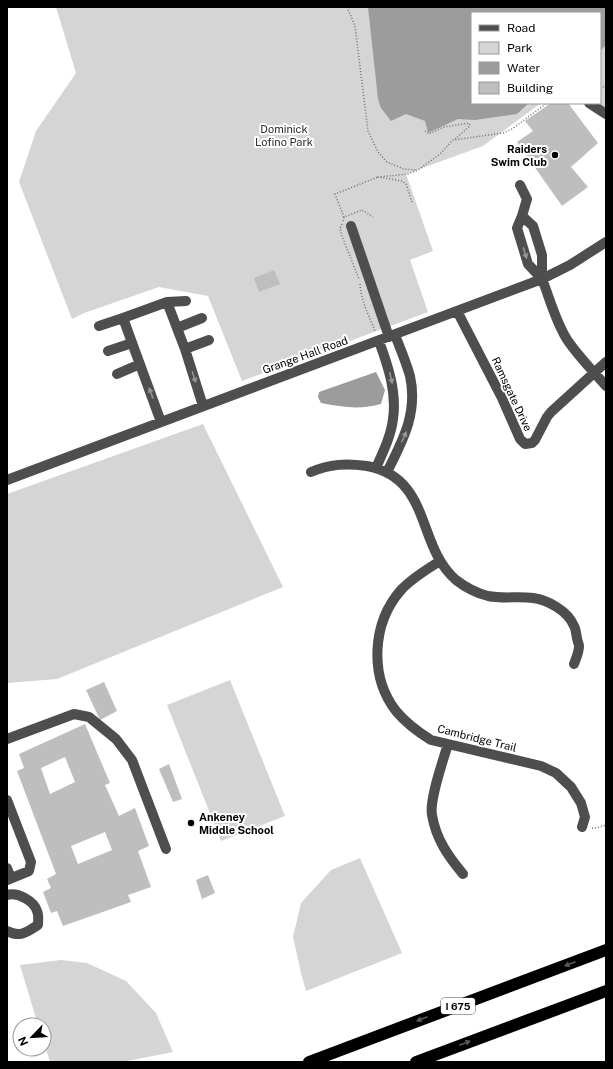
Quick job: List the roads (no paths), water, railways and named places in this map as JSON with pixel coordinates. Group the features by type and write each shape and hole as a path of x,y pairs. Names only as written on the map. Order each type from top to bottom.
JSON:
{"highway":[{"name":"I 675","path":"309,1062 606,950"},
{"path":"416,1062 606,991"}],"street":[{"path":"591,104 606,114"},
{"path":"520,185 526,200 517,228 528,264 542,279"},
{"path":"522,216 533,226 542,255 542,279 561,328 567,340 606,386"},
{"path":"351,226 388,338 409,375 412,388 412,402 407,430 387,472"},
{"name":"Grange Hall Road","path":"7,480 542,279 570,265 606,242"},
{"path":"99,326 167,302 186,301"},
{"path":"167,302 204,406"},
{"name":"Ramsgate Drive","path":"457,311 502,398 520,439 525,444 532,444 551,412 606,362"},
{"path":"123,318 161,422"},
{"path":"177,328 202,318"},
{"path":"376,468 388,439 393,420 395,401 387,362 388,338"},
{"path":"184,349 209,340"},
{"path":"108,351 132,342"},
{"path":"117,374 140,364"},
{"path":"311,472 327,466 345,464 376,468 387,472 399,482 413,498 440,561 446,571 456,580 477,592 498,597 526,597 537,599 550,603 562,611 574,626 579,647 574,664"},
{"name":"Cambridge Trail","path":"440,561 412,579 401,590 393,600 381,626 378,641 378,671 388,699 396,712 407,723 431,740 541,766 556,773 571,787 581,803 585,817 582,827"},
{"path":"7,739 74,714 89,717 116,739 132,760 166,850"},
{"path":"448,744 433,799 432,814 436,831 446,854 463,874"},
{"path":"7,800 31,862 29,871 9,879 7,868"},
{"path":"7,895 10,894 28,899 37,911 38,925 26,933 14,935 7,931"}],"water":[{"path":"368,7 606,7 606,45 601,50 601,12 471,12 471,104 528,104 517,114 475,120 458,119 428,133 425,121 406,114 391,121 381,108 378,99"},
{"path":"376,372 385,390 381,404 366,407 344,407 321,403 318,397 319,392"}],"place":[{"name":"Raiders Swim Club","path":"555,155"},
{"name":"Ankeney Middle School","path":"191,823"}],"park label":[{"name":"Dominick Lofino Park","path":"284,135"}]}
